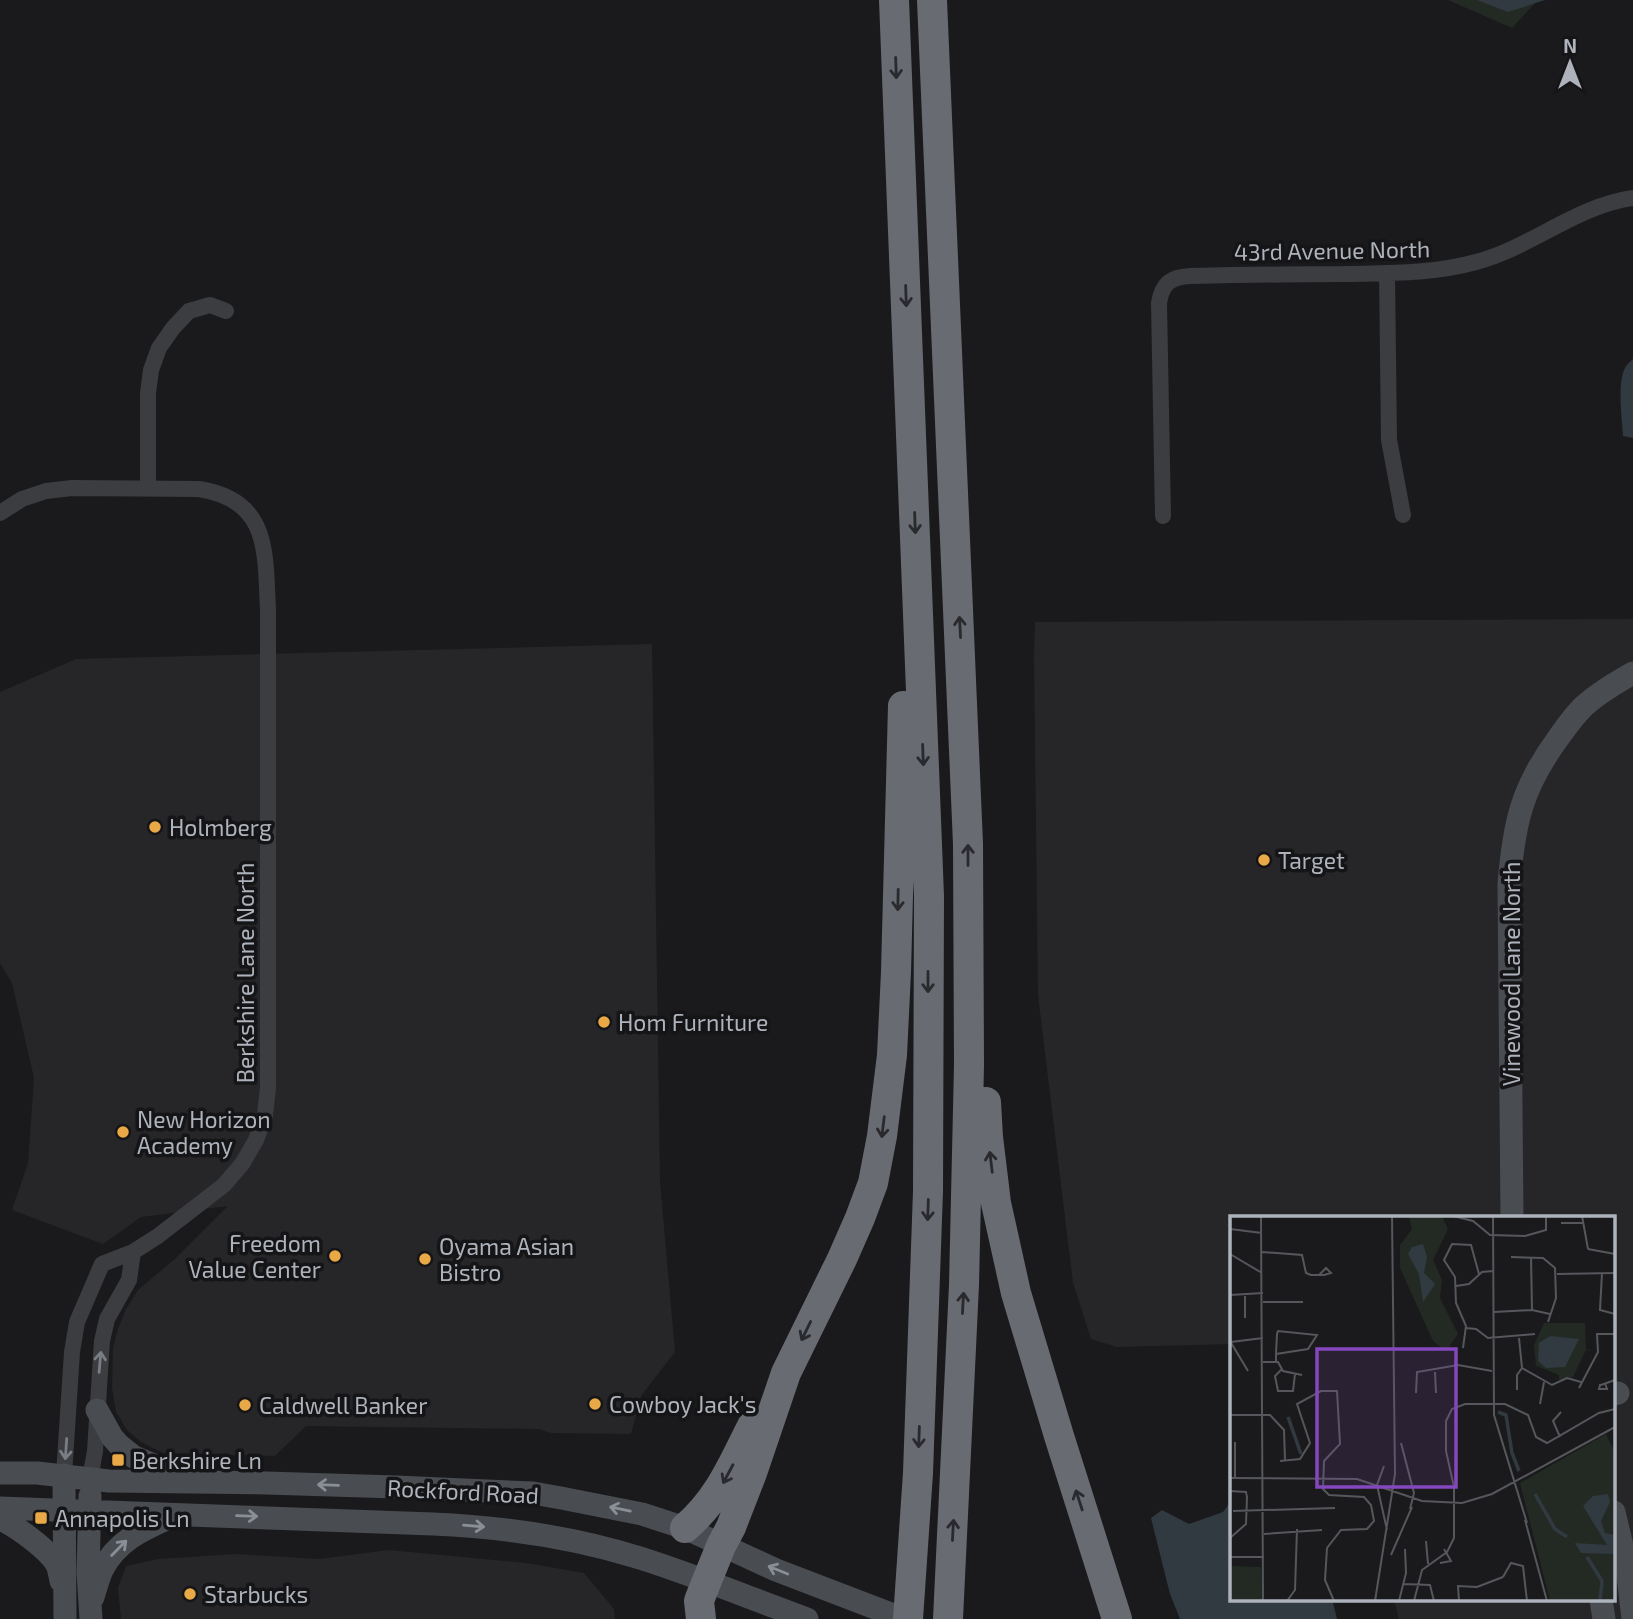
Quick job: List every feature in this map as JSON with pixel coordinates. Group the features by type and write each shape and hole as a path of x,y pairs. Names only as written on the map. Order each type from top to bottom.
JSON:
{"highway":[{"path":"894,0 929,896 928,1191 918,1473 906,1619"},
{"path":"932,0 964,709 969,905 970,1065 964,1285 948,1619"},
{"path":"701,1619 699,1601 752,1473 786,1373 860,1218 873,1183 892,1055 905,625 918,589"},
{"path":"969,905 988,1137 1000,1226 1027,1332 1117,1619"},
{"path":"685,1528 714,1499 763,1403 786,1373"}],"main road":[{"name":"Vinewood Lane North","path":"1512,1216 1509,884 1511,850 1517,818 1528,787 1544,757 1584,707 1633,673"},
{"path":"97,1410 119,1445 134,1457 156,1466 178,1482"},
{"name":"Rockford Road","path":"0,1473 37,1473 109,1481 266,1483 533,1493 642,1514 685,1528 721,1546 835,1593 906,1619"},
{"path":"64,1475 65,1619"},
{"path":"90,1479 90,1613"},
{"name":"Rockford Road","path":"0,1508 179,1513 459,1525 514,1530 639,1558 807,1619"},
{"path":"90,1613 100,1573 117,1549 137,1532 179,1513"},
{"path":"0,1519 36,1542 57,1564 65,1594"},
{"path":"1616,1520 1627,1567 1633,1619"}],"street":[{"name":"43rd Avenue North","path":"1163,516 1159,303 1161,292 1178,276 1444,270 1515,248 1581,213 1617,200 1633,198"},
{"path":"1387,273 1389,440 1403,516"},
{"path":"0,513 22,499 46,491 72,488 148,488 148,393 151,370 159,348 173,327 189,311 210,305 226,312"},
{"name":"Berkshire Lane North","path":"64,1475 72,1352 77,1322 102,1264 132,1252 158,1236 225,1185 256,1140 265,1115 268,1088 268,610 264,550 260,531 249,512 235,500 218,492 199,489 148,488"},
{"path":"90,1479 95,1451 102,1341 107,1319 129,1280 132,1252"}],"shaded area":[{"path":"1448,0 1538,0 1512,28"},
{"path":"1477,0 1545,0 1508,12"},
{"path":"1633,359 1633,438 1623,436 1621,392 1625,368"},
{"path":"1633,619 1633,1619 1399,1619 1395,1602 1616,1602 1616,1216 1230,1216 1230,1344 1117,1347 1091,1339 1073,1283 1038,995 1035,622"},
{"path":"652,644 660,1182 675,1352 641,1396 631,1434 551,1433 539,1429 306,1426 275,1456 163,1453 141,1442 127,1430 116,1412 112,1388 113,1348 118,1329 138,1290 176,1258 228,1206 141,1217 103,1244 12,1210 28,1163 34,1078 12,983 0,963 0,692 76,659"},
{"path":"1230,1503 1230,1602 1332,1602 1337,1619 1180,1619 1170,1594 1151,1518 1162,1510 1189,1524 1223,1512"},
{"path":"389,1550 526,1563 584,1573 614,1609 615,1619 121,1619 118,1588 126,1566 158,1559 237,1554 319,1559"}],"place":[{"name":"Holmberg","path":"155,827"},
{"name":"Target","path":"1264,860"},
{"name":"Hom Furniture","path":"604,1022"},
{"name":"New Horizon Academy","path":"123,1132"},
{"name":"Freedom Value Center","path":"335,1256"},
{"name":"Oyama Asian Bistro","path":"425,1259"},
{"name":"Cowboy Jack's","path":"595,1404"},
{"name":"Caldwell Banker","path":"245,1405"},
{"name":"Berkshire Ln","path":"118,1460"},
{"name":"Annapolis Ln","path":"41,1518"},
{"name":"Starbucks","path":"190,1594"}]}
